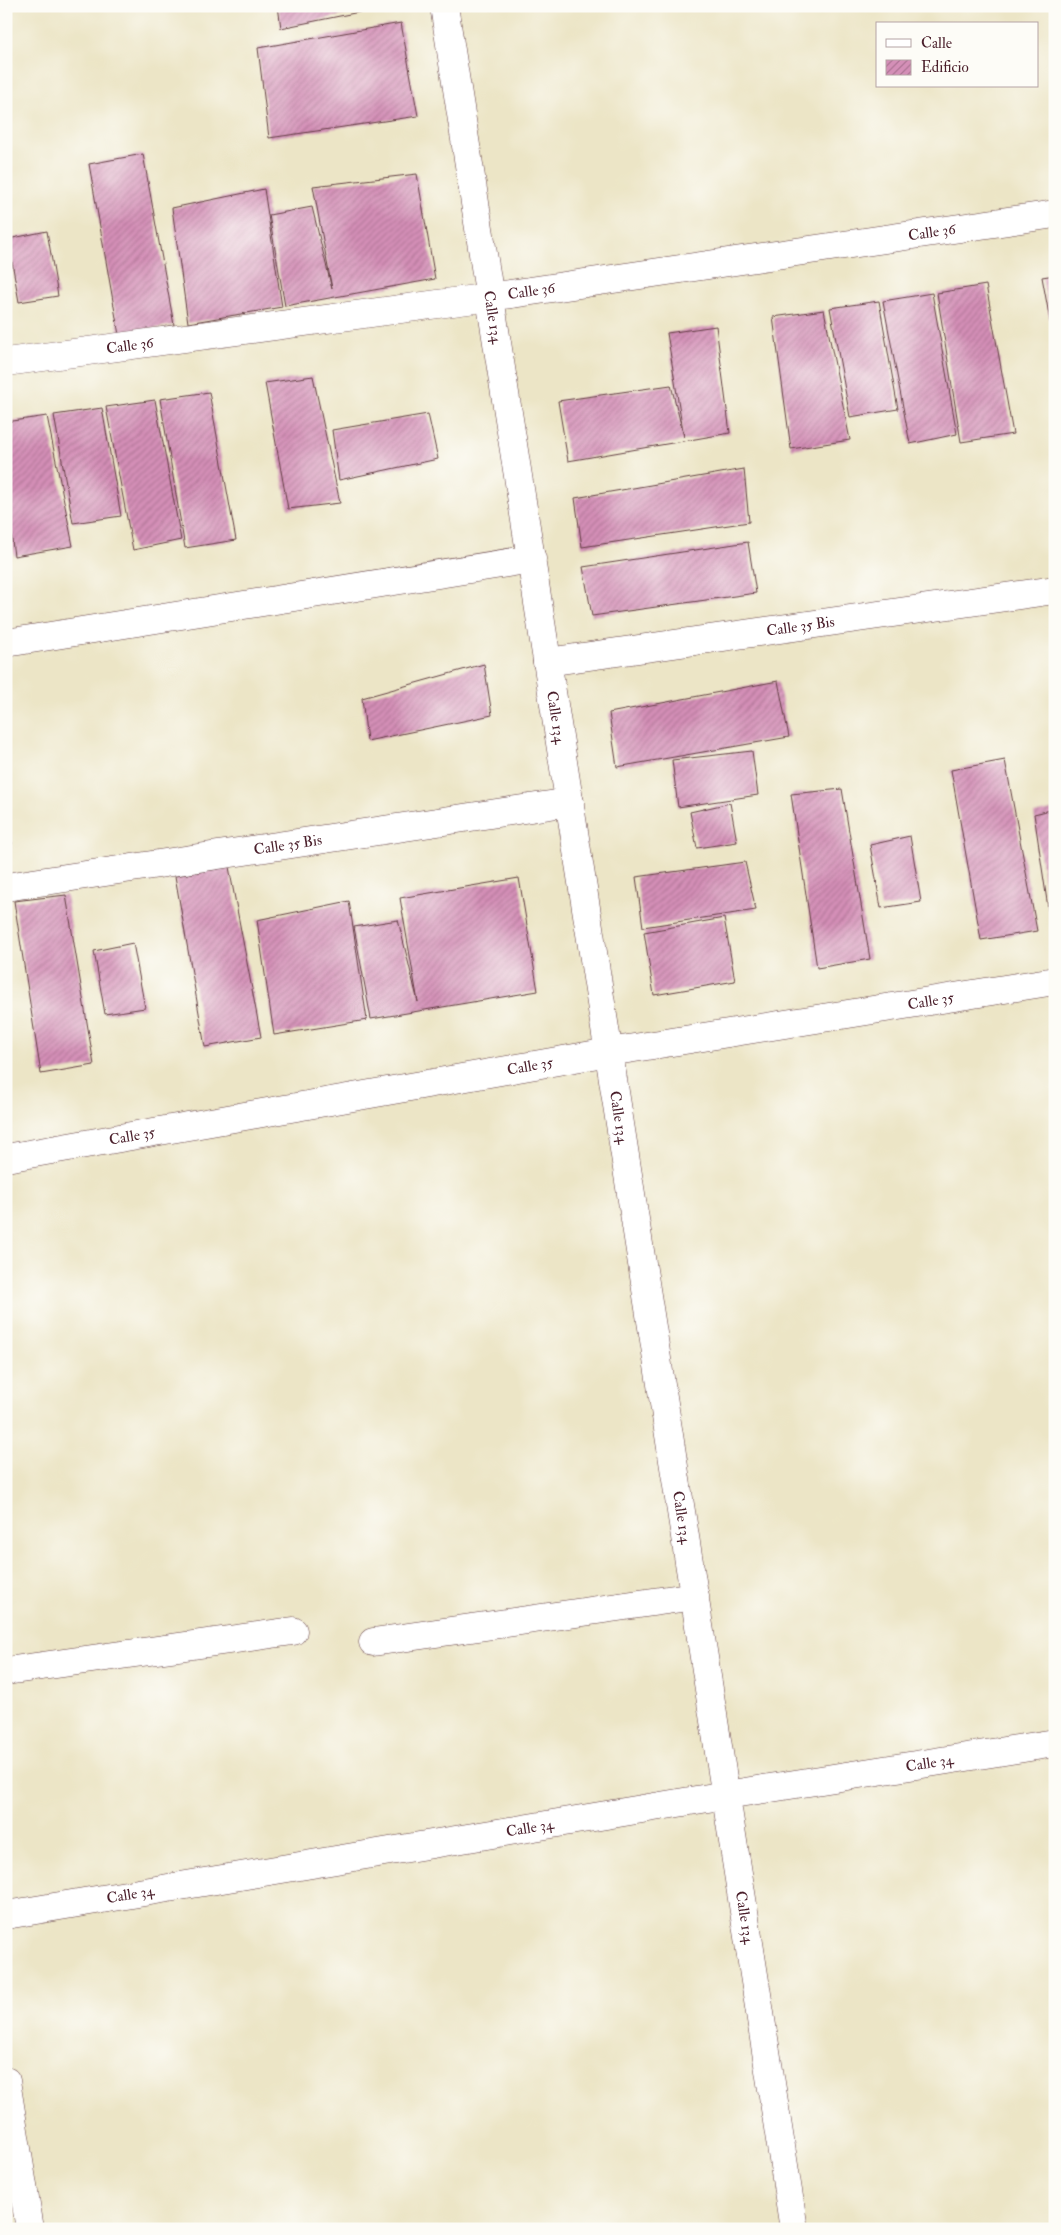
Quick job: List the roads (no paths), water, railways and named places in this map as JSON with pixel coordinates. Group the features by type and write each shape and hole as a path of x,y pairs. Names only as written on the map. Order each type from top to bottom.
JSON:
{"street":[{"name":"Calle 134","path":"444,6 794,2229"},
{"name":"Calle 36","path":"6,362 490,297 1055,214"},
{"path":"6,643 532,559"},
{"name":"Calle 35 Bis","path":"547,662 1055,590"},
{"name":"Calle 35 Bis","path":"6,886 570,802"},
{"name":"Calle 35","path":"6,1158 609,1052 1055,981"},
{"path":"373,1642 694,1596"},
{"path":"6,1671 293,1631"},
{"name":"Calle 34","path":"6,1915 726,1795 1055,1743"},
{"path":"6,2081 30,2229"}]}
